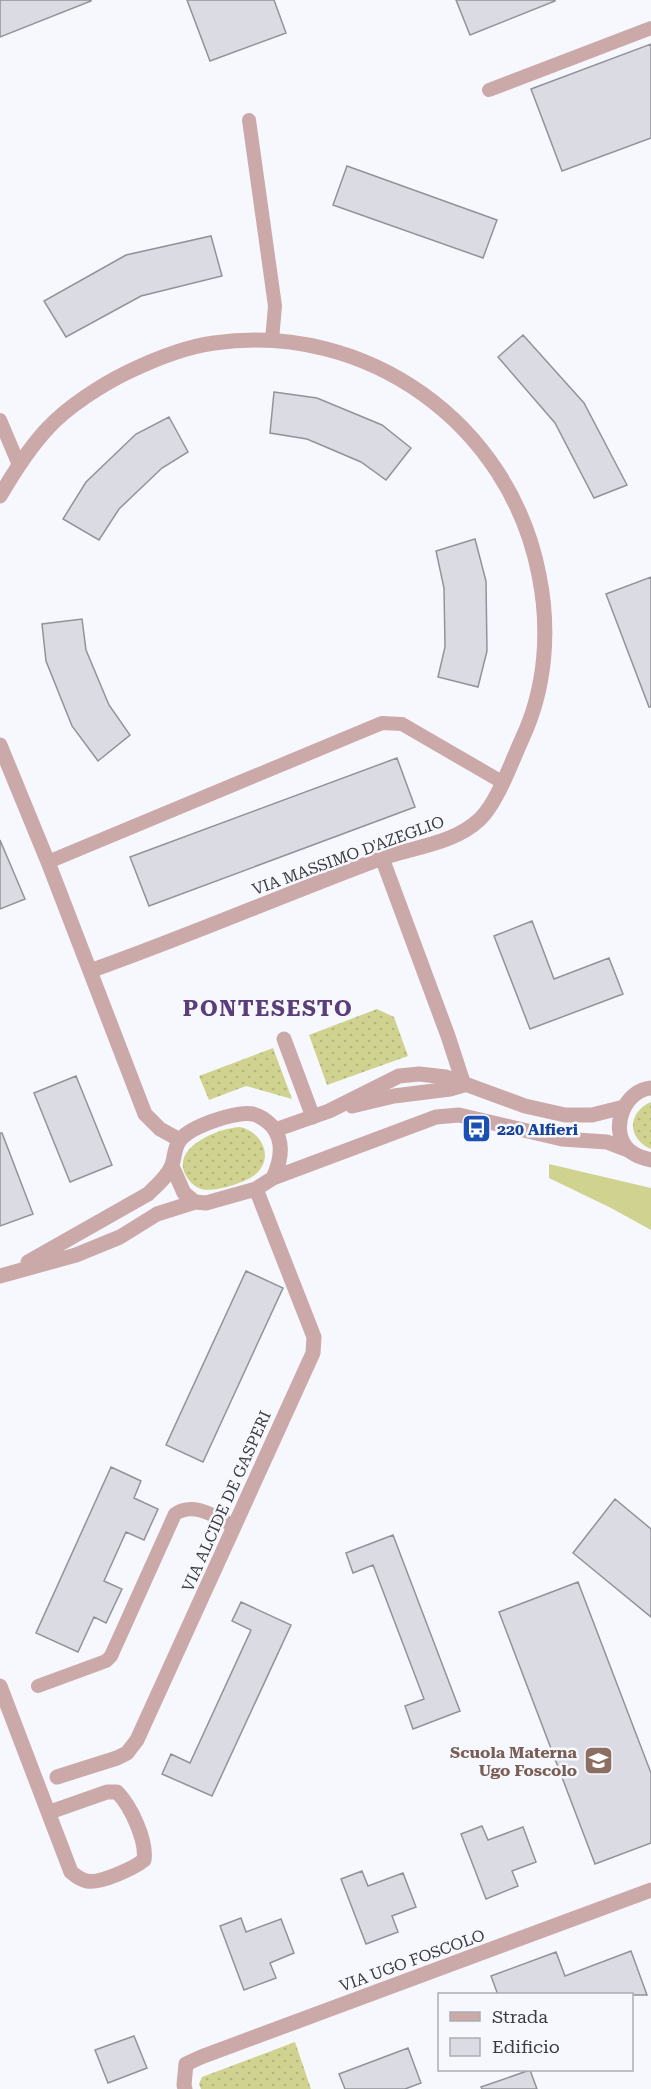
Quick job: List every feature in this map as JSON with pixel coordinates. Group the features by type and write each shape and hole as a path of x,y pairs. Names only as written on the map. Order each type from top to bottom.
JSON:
{"street":[{"name":"VIA MASSIMO D'AZEGLIO","path":"0,496 19,465 50,426 104,384 157,358 214,343 272,340 330,349 386,370 435,402 478,442 511,491 533,545 545,603 544,662 531,719 492,805 481,819 452,837 382,858 90,971"},
{"path":"0,745 48,862 145,1114 160,1129 180,1140"},
{"path":"382,858 464,1084"},
{"path":"284,1038 313,1117"},
{"path":"275,1130 329,1111 399,1076 419,1074 437,1076 525,1106 565,1115 592,1115 624,1107"},
{"path":"628,1150 620,1132 624,1107 645,1088 651,1088"},
{"path":"4,1274 148,1194 172,1166 174,1152 180,1140 191,1130 241,1113 254,1114 265,1119 275,1130 281,1148 280,1163 273,1178"},
{"path":"4,1274 76,1255 120,1237 157,1214 195,1202 219,1201 256,1189 273,1178 435,1118 459,1115 562,1139 607,1142 651,1160"},
{"path":"172,1166 184,1193 195,1202"},
{"name":"VIA ALCIDE DE GASPERI","path":"57,1778 117,1758 127,1753 137,1740 313,1353 314,1337 256,1189"},
{"path":"0,1686 71,1872 80,1880 91,1882 135,1868 144,1860 146,1849 126,1802 117,1792 107,1792 50,1812"},
{"name":"VIA UGO FOSCOLO","path":"185,2089 186,2064 201,2057 651,1890"}],"lane":[{"path":"489,90 651,28"},
{"path":"249,120 275,306 272,340"},
{"path":"0,420 19,465"},
{"path":"48,862 382,723 402,724 502,782"},
{"path":"38,1686 106,1661 111,1656 175,1514 183,1509 200,1509 234,1526"}],"green space":[{"path":"377,1009 394,1017 408,1056 327,1085 309,1035"},
{"path":"273,1048 292,1099 246,1086 209,1100 199,1076"},
{"path":"651,1102 651,1149 638,1139 633,1126 638,1112"},
{"path":"240,1127 254,1133 265,1151 263,1165 258,1172 239,1183 222,1188 207,1190 193,1185 185,1174 183,1164 185,1155 191,1147 210,1135"},
{"path":"549,1164 651,1188 651,1230 549,1178"},
{"path":"295,2042 311,2089 201,2089 199,2084 202,2077"}],"building":[{"path":"0,0 91,0 91,1 0,37"},
{"path":"187,0 274,0 286,33 210,61"},
{"path":"456,0 555,0 555,1 470,35"},
{"path":"651,44 651,138 562,171 531,89"},
{"path":"347,166 497,220 483,258 333,205"},
{"path":"211,236 222,276 141,296 66,337 44,301 126,255"},
{"path":"523,335 584,403 627,485 594,498 555,423 498,357"},
{"path":"274,392 317,398 382,425 411,448 386,480 361,462 307,439 270,433"},
{"path":"169,417 188,452 162,468 119,509 99,540 63,519 86,482 136,434"},
{"path":"475,539 486,581 487,651 478,687 438,677 445,647 444,588 436,551"},
{"path":"651,577 651,707 649,707 606,594"},
{"path":"82,619 86,650 109,705 130,735 98,761 72,726 46,661 42,624"},
{"path":"397,758 415,807 149,906 130,857"},
{"path":"0,840 25,899 0,909"},
{"path":"532,921 554,979 609,958 623,994 530,1029 494,936"},
{"path":"76,1076 112,1165 70,1182 34,1093"},
{"path":"0,1133 2,1133 33,1214 0,1226"},
{"path":"246,1271 283,1288 203,1462 166,1445"},
{"path":"111,1467 141,1481 134,1498 158,1509 144,1540 126,1532 104,1581 122,1589 106,1623 94,1617 78,1652 36,1633"},
{"path":"615,1499 651,1529 651,1617 573,1553"},
{"path":"393,1535 460,1711 413,1729 405,1706 424,1699 373,1565 353,1573 346,1553"},
{"path":"578,1582 651,1773 651,1843 595,1864 499,1612"},
{"path":"241,1602 291,1625 212,1796 162,1774 171,1754 190,1763 251,1630 232,1621"},
{"path":"482,1826 488,1840 523,1827 536,1862 512,1871 518,1886 486,1899 461,1834"},
{"path":"362,1871 368,1886 403,1873 416,1907 392,1916 398,1932 366,1944 341,1879"},
{"path":"241,1918 246,1932 281,1919 294,1953 270,1963 276,1978 244,1990 220,1926"},
{"path":"631,1951 647,1995 633,1995 633,1993 497,1993 491,1976 556,1952 565,1976"},
{"path":"134,2036 147,2068 108,2083 95,2050"},
{"path":"408,2048 421,2083 405,2089 345,2089 339,2074"},
{"path":"530,2071 537,2089 482,2089 481,2087"}],"place":[{"name":"220 Alfieri","path":"476,1129"},
{"name":"Scuola Materna Ugo Foscolo","path":"598,1761"}],"district":[{"name":"PONTESESTO","path":"268,1008"}]}
